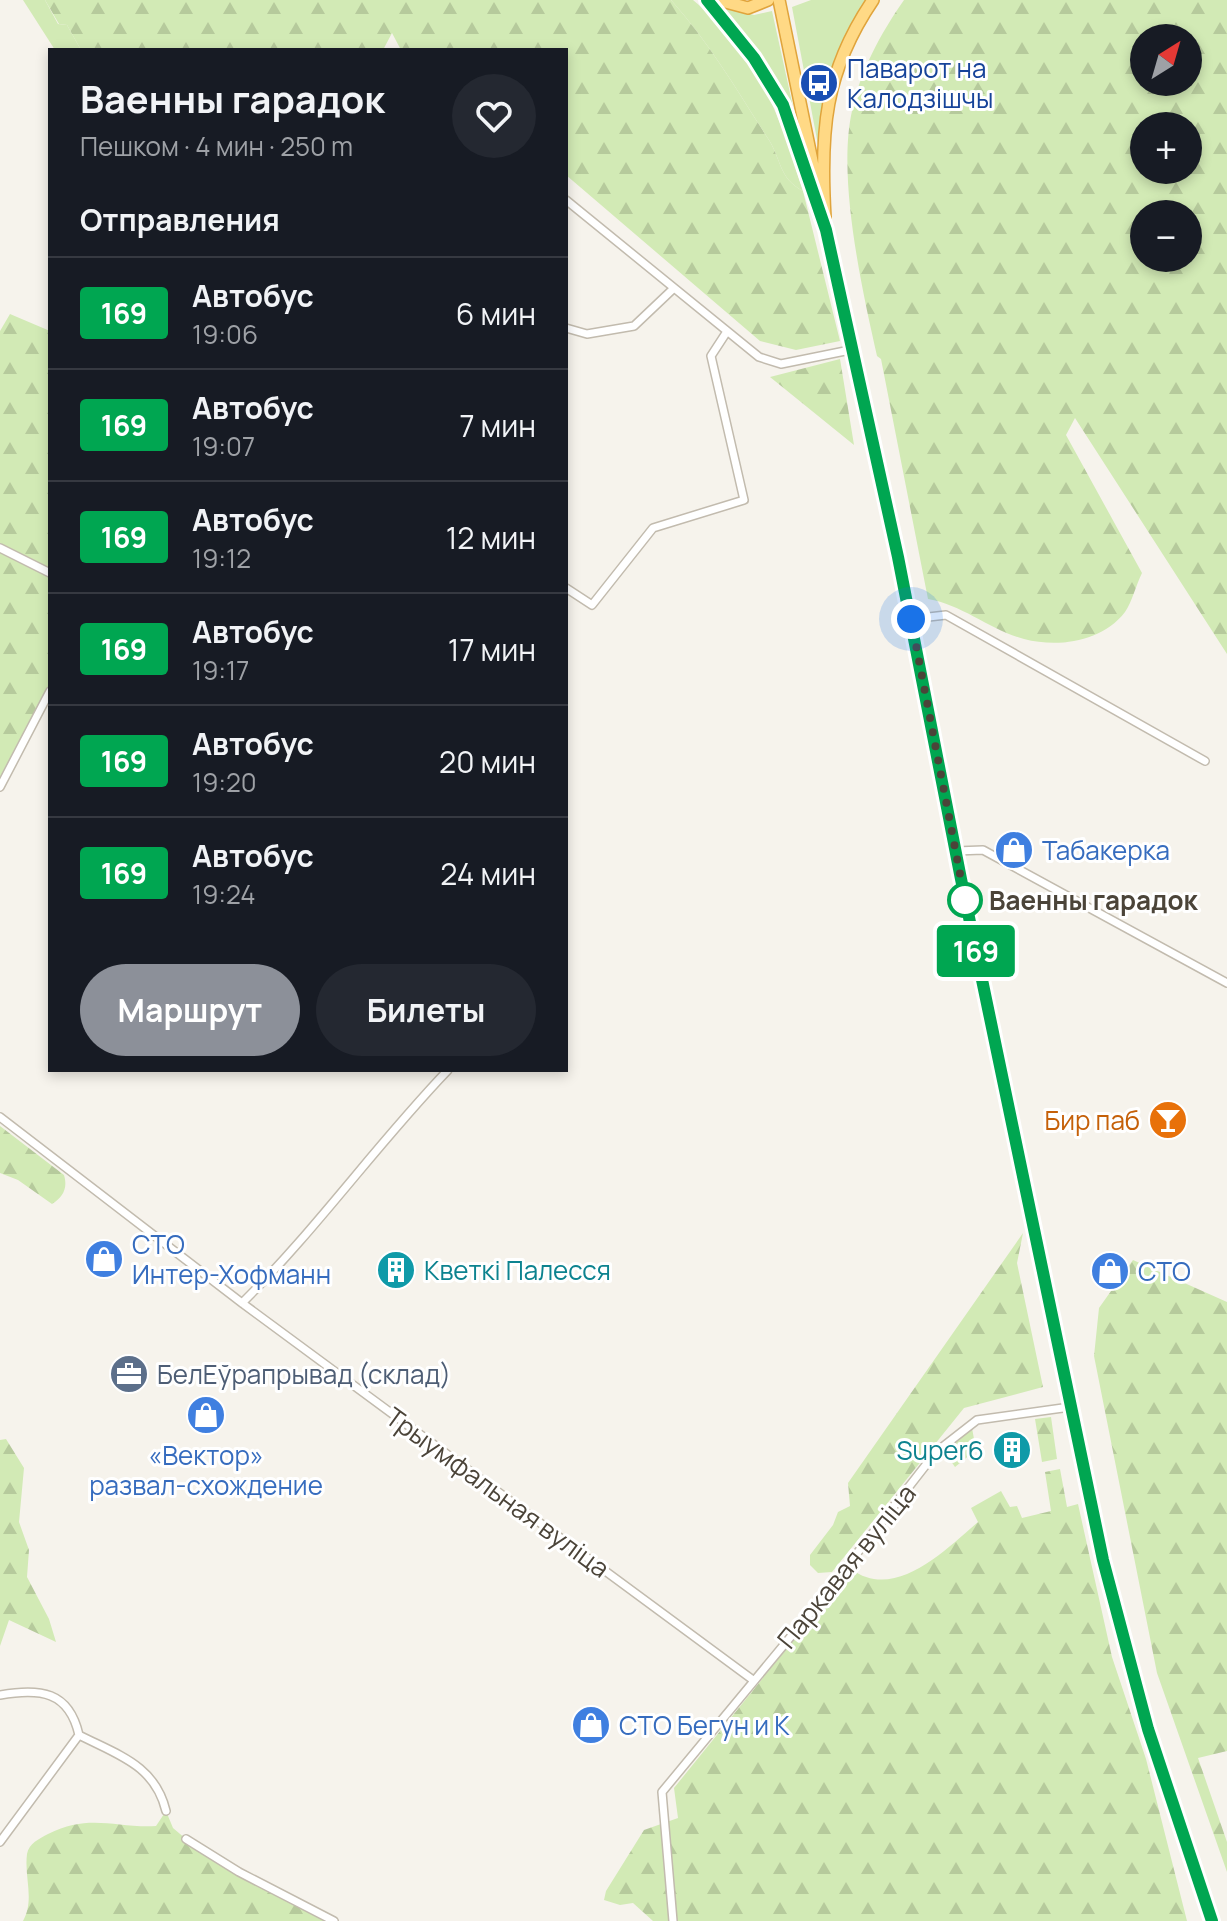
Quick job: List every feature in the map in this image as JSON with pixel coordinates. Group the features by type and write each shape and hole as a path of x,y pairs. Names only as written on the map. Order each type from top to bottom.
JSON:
{"highway":[{"path":"706,0 754,58 783,105 826,230"},
{"path":"718,0 748,8 768,0"},
{"path":"779,0 826,230"},
{"path":"826,230 822,152 830,91 848,42 873,0"}],"main road":[{"path":"826,230 855,349 1070,1407 1120,1635 1212,1921"}],"street":[{"path":"568,202 759,357 781,364 855,349"},
{"path":"568,329 587,334 634,326 673,289"},
{"path":"568,589 592,605 653,528 744,500 711,356 726,333"},
{"path":"0,548 48,572"},
{"path":"911,619 946,615 1205,761"},
{"path":"0,787 48,695"},
{"path":"956,851 983,850 1227,983"},
{"path":"242,1303 388,1133 446,1072"},
{"name":"Трыумфальная вуліца","path":"0,1117 242,1303 753,1680"},
{"name":"Паркавая вуліца","path":"673,1921 662,1792 936,1452 954,1435 984,1418 1070,1407"},
{"path":"0,1695 40,1692 63,1701 75,1716 79,1735 0,1842"},
{"path":"79,1735 129,1760 153,1779 161,1789 166,1811"},
{"path":"186,1839 239,1872 334,1921"}],"green space":[{"path":"23,0 45,0 58,24 67,25 80,48 54,48"},
{"path":"45,0 671,0 733,84 772,145 789,180 803,191 840,341 796,350 760,341 568,177 568,48 400,48 392,33 384,48 80,48 67,25 59,24"},
{"path":"671,0 693,0 716,21 751,64 775,111 803,191 789,180 772,145 733,84"},
{"path":"811,0 869,0 848,33 833,68 818,145 792,7"},
{"path":"904,0 1227,0 1227,654 1075,418 1066,435 1142,573 1125,612 1092,636 1051,643 1012,635 953,607 928,599 881,359 877,356 859,267 849,200 848,138 852,111 860,81 880,39"},
{"path":"716,4 754,15 772,11 799,134"},
{"path":"10,314 48,330 48,695 0,787 0,331"},
{"path":"840,359 854,445 770,377"},
{"path":"0,1126 64,1175 64,1192 52,1204 18,1180 0,1173"},
{"path":"1023,1233 1017,1263 1043,1387 964,1408 832,1572 818,1573 810,1565 810,1555 833,1525 838,1512 850,1506 848,1483"},
{"path":"1133,1260 1227,1302 1227,1751 1198,1758 1227,1842 1227,1872 1157,1673 1094,1356 1099,1308"},
{"path":"1051,1417 1057,1459 1042,1462 1035,1419"},
{"path":"972,1428 976,1450 955,1467 944,1451"},
{"path":"6,1439 24,1468 19,1522 29,1550 27,1577 49,1619 56,1642 9,1620 0,1646 0,1440"},
{"path":"1060,1469 1067,1507 1078,1504 1112,1657 1146,1759 1187,1921 653,1921 633,1903 620,1905 604,1900 606,1891 644,1830 678,1818 674,1788 851,1569 868,1578 885,1580 919,1568 978,1522 971,1508 1001,1491 1010,1507 1017,1506 1022,1518 1051,1511 1045,1472"},
{"path":"166,1811 173,1828 186,1839 330,1921 23,1921 29,1896 27,1854 35,1842 77,1824 156,1826"}],"bus line":[{"name":"169","path":"707,0 754,58 783,105 826,230 855,349 898,557 1080,1461 1120,1635 1212,1921"}],"place":[{"name":"Паварот на Калодзішчы","path":"819,83"},
{"name":"Табакерка","path":"1014,850"},
{"name":"Ваенны гарадок","path":"965,900"},
{"name":"Бир паб","path":"1168,1120"},
{"name":"СТО Интер-Хофманн","path":"104,1259"},
{"name":"Кветкі Палесся","path":"396,1270"},
{"name":"СТО","path":"1110,1271"},
{"name":"БелЕўрапрывад (склад)","path":"129,1374"},
{"name":"«Вектор» развал-схождение","path":"206,1415"},
{"name":"Super6","path":"1012,1450"},
{"name":"СТО Бегун и К","path":"591,1725"}],"route":[{"path":"911,619 965,900"}]}
